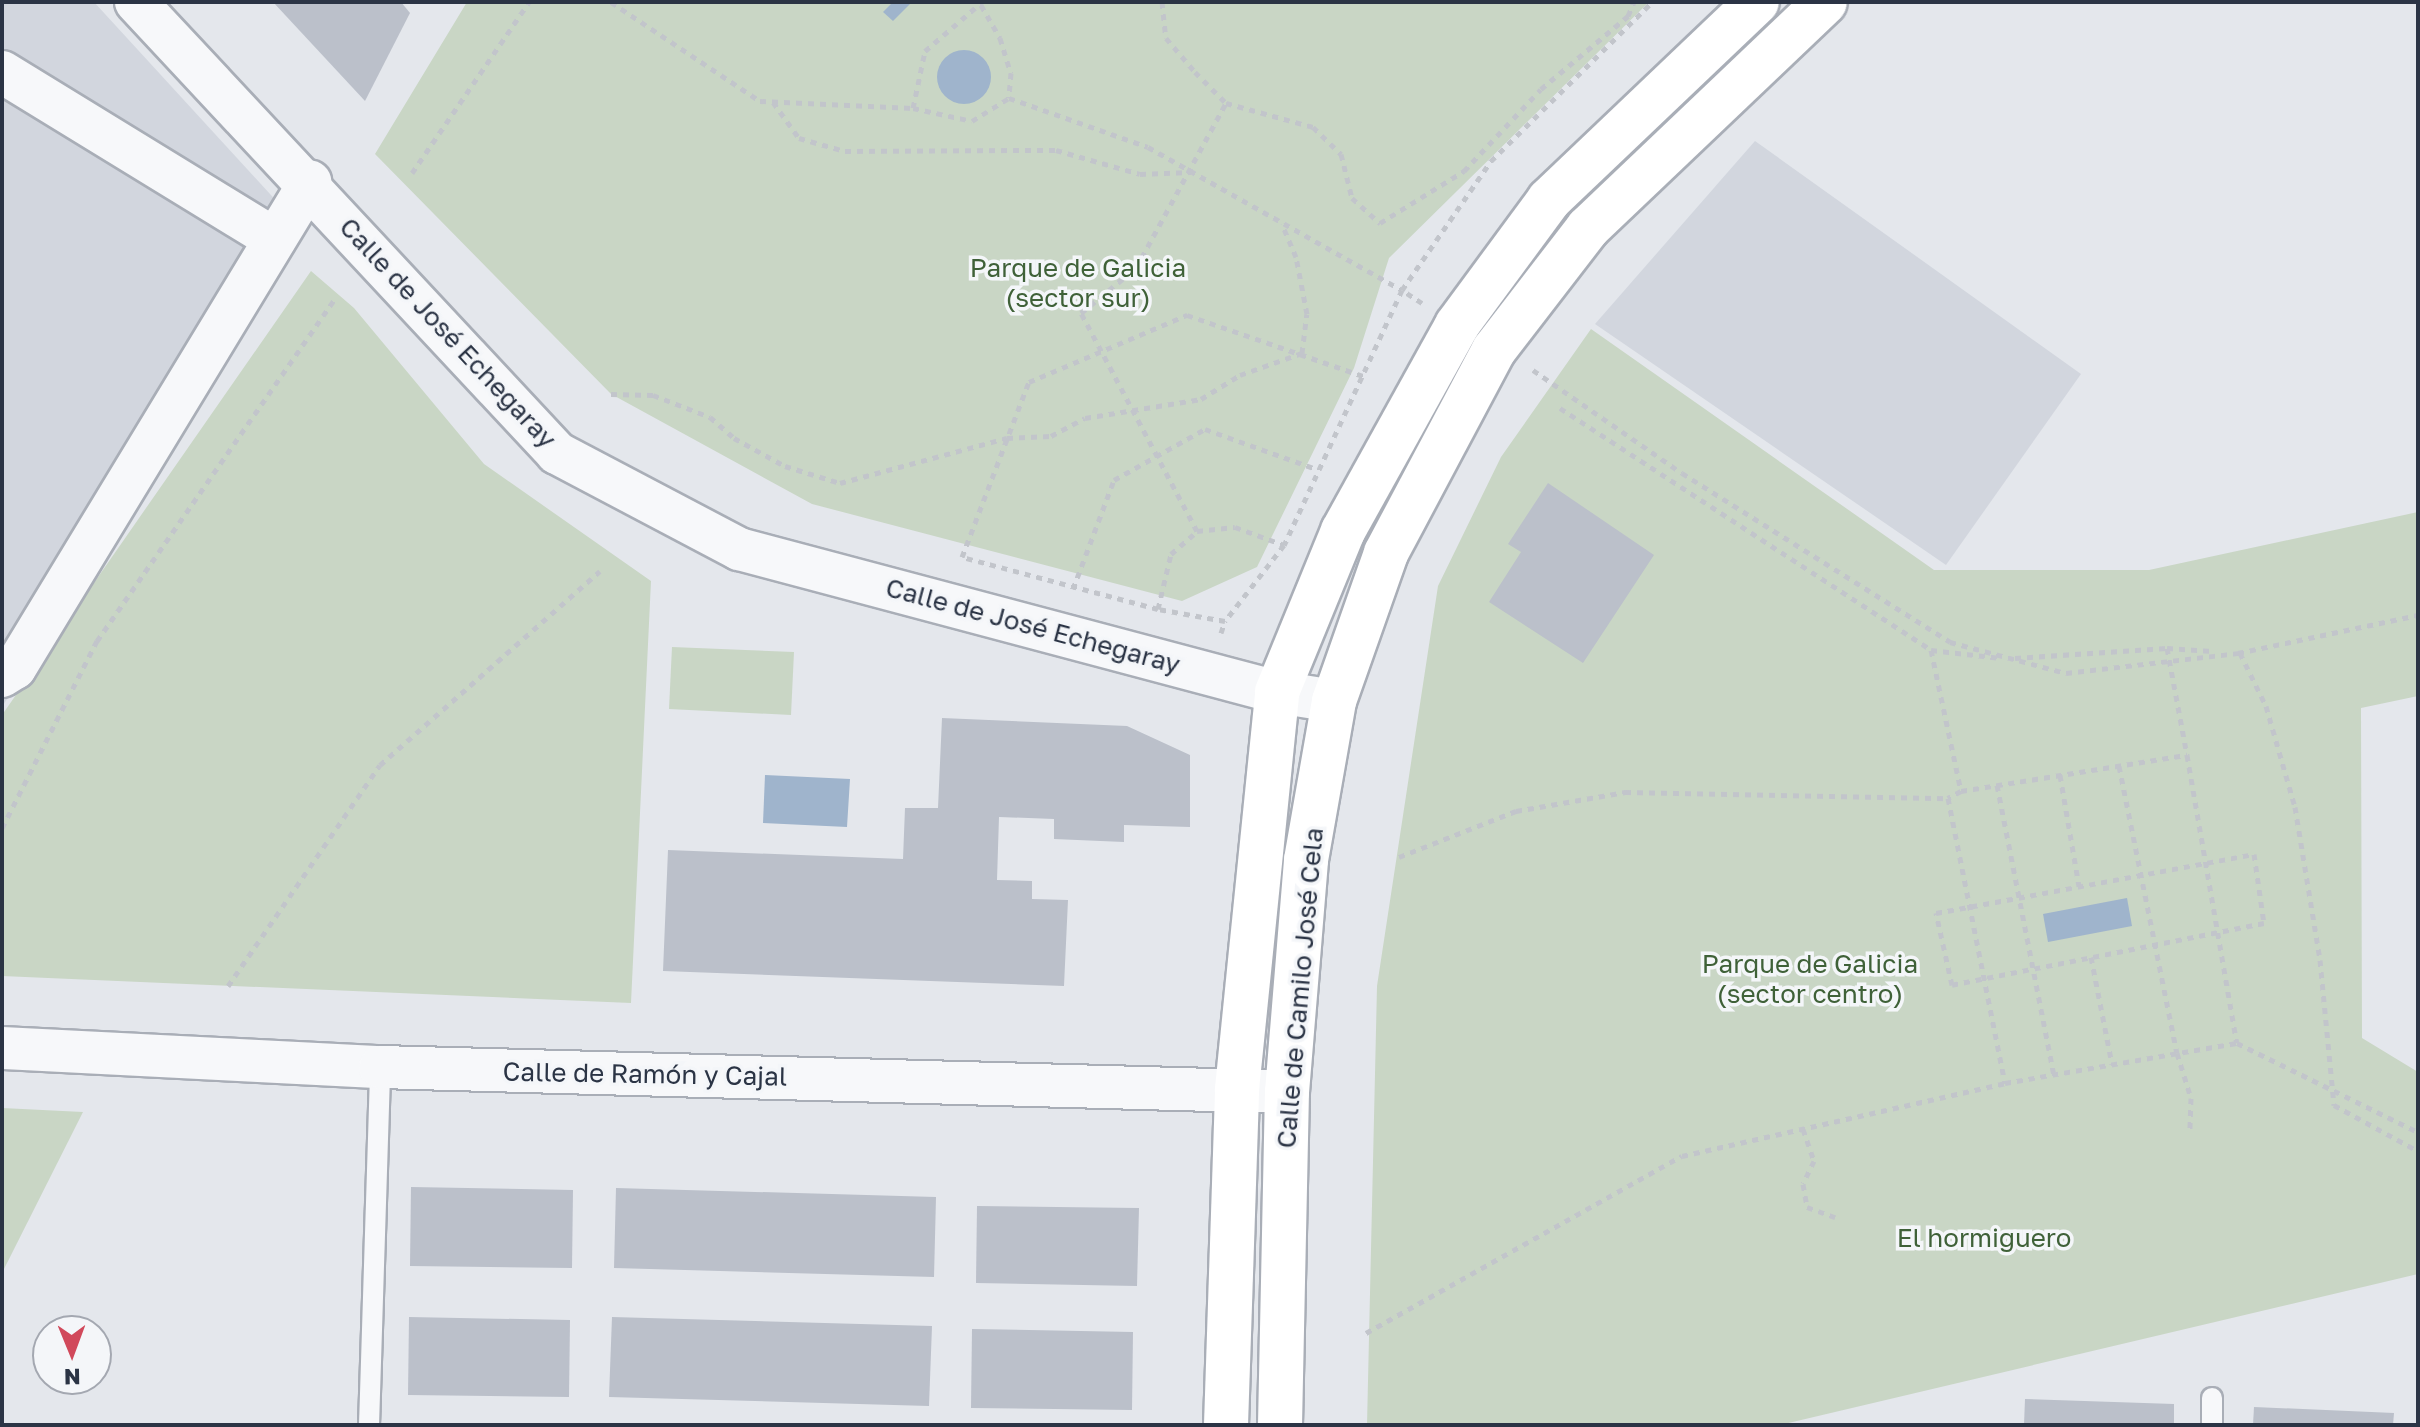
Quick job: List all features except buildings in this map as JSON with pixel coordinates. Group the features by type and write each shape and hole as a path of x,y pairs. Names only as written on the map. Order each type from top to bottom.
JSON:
{"street":[{"name":"Calle de José Echegaray","path":"136,2 310,182 557,453 739,549 1277,692 1334,701"},
{"name":"Calle de Camilo José Cela","path":"1226,1425 1237,1089 1277,692 1343,531 1457,325 1549,200 1757,2"},
{"name":"Calle de Camilo José Cela","path":"1280,1425 1287,1092 1306,860 1334,701 1386,553 1494,350 1588,228 1825,2"},
{"path":"2,72 275,239"},
{"path":"2,676 15,668 310,182"},
{"name":"Calle de Ramón y Cajal","path":"2,1048 380,1067 1287,1092"}],"lane":[{"path":"369,1425 380,1067"},
{"path":"2212,1398 2212,1425"}],"path":[{"path":"412,173 529,2"},
{"path":"611,2 760,101 913,108 972,121 1009,98"},
{"path":"1162,2 1166,38 1226,103 1313,127 1341,154 1352,198 1380,223 1464,171 1541,89 1628,16 1634,2"},
{"path":"913,108 925,51 982,3 1007,61 1009,98"},
{"path":"1009,98 1148,147 1402,290 1366,377 1316,469 1284,545 1225,621 1210,673"},
{"path":"773,102 799,138 845,151 1056,150 1140,174 1192,172"},
{"path":"1197,531 1081,313 1136,268 1192,172 1226,103"},
{"path":"1281,223 1296,257 1307,314 1302,353"},
{"path":"2,828 97,641 335,299"},
{"path":"1225,621 1073,589 962,557 1029,382 1187,315 1366,377"},
{"path":"611,394 653,395 710,417 734,438 785,466 840,483 1007,438 1051,436 1085,418 1135,414 1201,399 1240,375 1302,353"},
{"path":"1531,369 1870,595 1950,642 2007,658 2066,673 2240,653 2418,615"},
{"path":"1560,408 1931,650 2007,658 2167,648 2240,653"},
{"path":"1073,589 1114,480 1205,429 1316,469"},
{"path":"1158,609 1171,554 1197,531 1235,527 1284,545"},
{"path":"228,986 380,765 600,571"},
{"path":"2167,648 2237,1043"},
{"path":"1931,650 1961,791"},
{"path":"2240,653 2266,706 2295,807 2320,960 2334,1105 2418,1151"},
{"path":"1399,857 1516,811 1625,792 1948,798 1961,791 2187,755"},
{"path":"2119,766 2177,1053 2191,1098 2190,1129"},
{"path":"2060,775 2079,886"},
{"path":"1997,785 2054,1075"},
{"path":"1948,798 2005,1083"},
{"path":"2254,854 2264,923 1952,985 1936,913 2140,875 2254,854"},
{"path":"2091,957 2112,1064"},
{"path":"1366,1333 1682,1156 2005,1083 2237,1043 2418,1132"},
{"path":"1803,1129 1814,1161 1803,1184 1807,1207 1835,1217"}],"shaded area":[{"path":"2,2 94,2 303,230 2,707"},
{"path":"1755,141 2081,374 1946,565 1595,324"}],"green space":[{"name":"Parque de Galicia (sector sur)","path":"467,2 1649,2 1389,258 1354,368 1257,567 1182,601 812,504 611,394 375,154"},
{"path":"311,271 354,308 484,464 651,581 631,1003 2,976 2,715"},
{"name":"Parque de Galicia (sector centro)","path":"1591,329 1934,570 2149,570 2418,512 2418,696 2361,708 2362,1038 2418,1072 2418,1274 1780,1425 1367,1425 1377,986 1438,586 1501,457"},
{"path":"672,647 794,652 791,715 669,709"},
{"path":"2,1108 83,1112 2,1273"}],"water":[{"path":"893,2 912,2 893,21 883,12"},
{"path":"964,50 983,58 991,77 983,96 964,104 945,96 937,77 945,58"},
{"path":"765,775 850,779 847,827 763,823"},
{"path":"2127,898 2132,926 2048,942 2043,914"}],"park label":[{"name":"El hormiguero","path":"1984,1238"}]}
